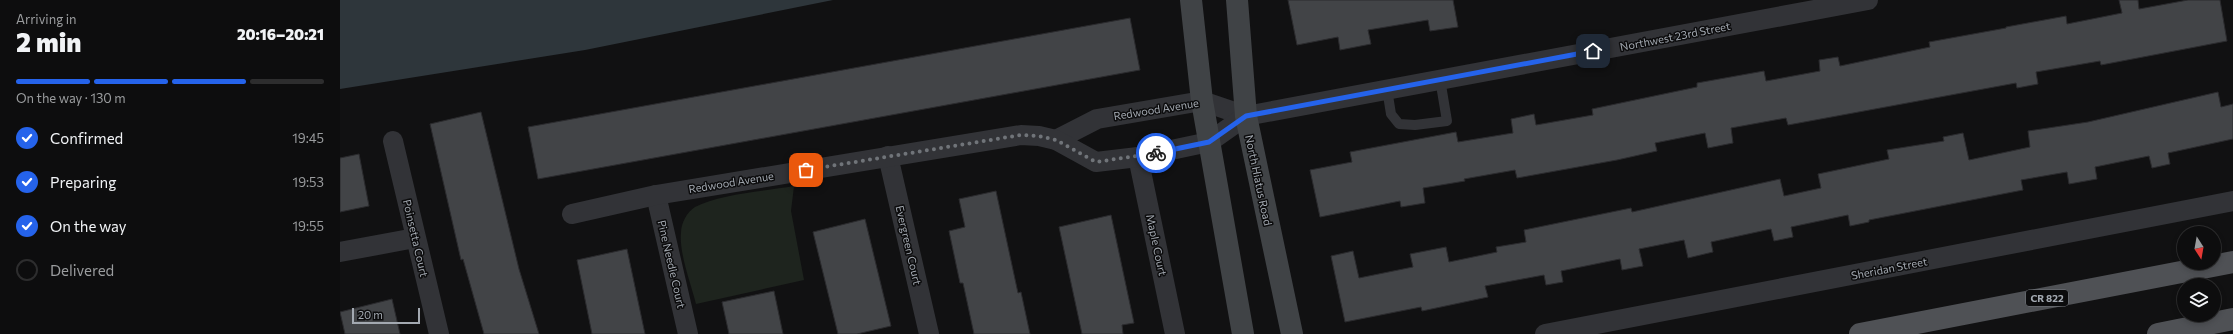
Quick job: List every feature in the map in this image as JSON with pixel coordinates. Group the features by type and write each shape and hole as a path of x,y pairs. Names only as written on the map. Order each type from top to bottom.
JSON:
{"main road":[{"path":"1191,0 1202,101 1243,334"},
{"name":"North Hiatus Road","path":"1237,0 1246,116 1292,334"},
{"name":"CR 822","path":"1860,334 2233,262"},
{"path":"2158,334 2233,319"}],"street":[{"name":"Northwest 23rd Street","path":"1246,116 1868,0"},
{"name":"Redwood Avenue","path":"1056,140 1097,119 1202,101 1246,116"},
{"name":"Redwood Avenue","path":"572,214 656,195 1021,135 1039,136 1056,140 1096,162 1138,157 1209,142 1246,116"},
{"name":"Poinsetta Court","path":"393,141 439,334"},
{"name":"Evergreen Court","path":"888,156 929,334"},
{"name":"Maple Court","path":"1138,157 1175,334"},
{"name":"Pine Needle Court","path":"656,195 688,334"},
{"name":"Sheridan Street","path":"1545,334 2233,201"},
{"path":"340,252 415,238"}],"lane":[{"path":"1387,89 1391,114 1399,124 1415,125 1447,120 1440,79"}],"shaded area":[{"path":"340,0 833,0 585,50 340,89"},
{"path":"794,186 791,211 804,280 696,304 684,259 681,241 682,225 689,212 695,207 705,203 729,196"}],"building":[{"path":"1288,0 1453,0 1458,27 1430,31 1428,20 1368,30 1371,44 1340,50 1338,37 1297,45"},
{"path":"2119,0 2138,0 2139,9 2188,0 2220,0 2227,41 2101,65 2100,61 2036,72 2038,84 2017,88 2016,83 1788,125 1786,118 1731,128 1733,143 1708,148 1705,133 1655,143 1657,151 1617,160 1517,178 1515,170 1464,179 1465,181 1423,188 1425,203 1401,207 1400,201 1320,217 1310,170 1352,162 1350,152 1456,132 1458,142 1513,133 1511,119 1534,114 1536,125 1593,115 1592,109 1697,87 1697,83 1764,71 1766,81 1820,71 1819,60 1838,57 1840,66 1930,47 1929,42 2006,27 2066,16 2067,24 2122,13"},
{"path":"1130,18 1140,70 538,179 528,127"},
{"path":"2218,92 2221,107 2233,104 2233,139 2168,153 2170,164 2152,168 2149,156 2095,167 2097,179 2069,184 2067,172 2021,180 2023,190 1869,220 1869,222 1850,226 1848,215 1791,227 1793,237 1774,241 1771,229 1711,242 1713,252 1688,258 1684,240 1639,249 1643,266 1622,270 1620,259 1561,271 1563,282 1546,285 1544,275 1485,286 1488,297 1422,311 1421,307 1345,322 1331,256 1353,251 1359,278 1413,267 1410,254 1446,247 1449,262 1497,252 1496,247 1526,242 1524,230 1631,208 1632,212 1780,179 1784,196 1821,188 1818,174 1889,159 1887,150 1944,141 1943,137 1963,133 1969,160 2030,147 2028,131 2088,122"},
{"path":"481,112 519,269 539,334 484,334 463,259 461,260 430,124"},
{"path":"359,154 369,206 340,212 340,158"},
{"path":"996,191 1018,293 1021,292 1030,334 974,334 963,283 960,283 949,231 965,227 959,199"},
{"path":"1111,215 1134,323 1122,325 1123,334 1082,334 1059,227"},
{"path":"865,219 891,326 857,334 838,334 813,232"},
{"path":"627,249 645,334 592,334 577,260"},
{"path":"774,291 783,334 729,334 722,302"},
{"path":"392,299 400,334 345,334 340,312"}],"way so far":[{"path":"806,170 1021,135 1039,136 1056,140 1096,162 1138,157 1156,153"}],"route":[{"path":"1156,153 1209,142 1246,116 1593,51"}]}
